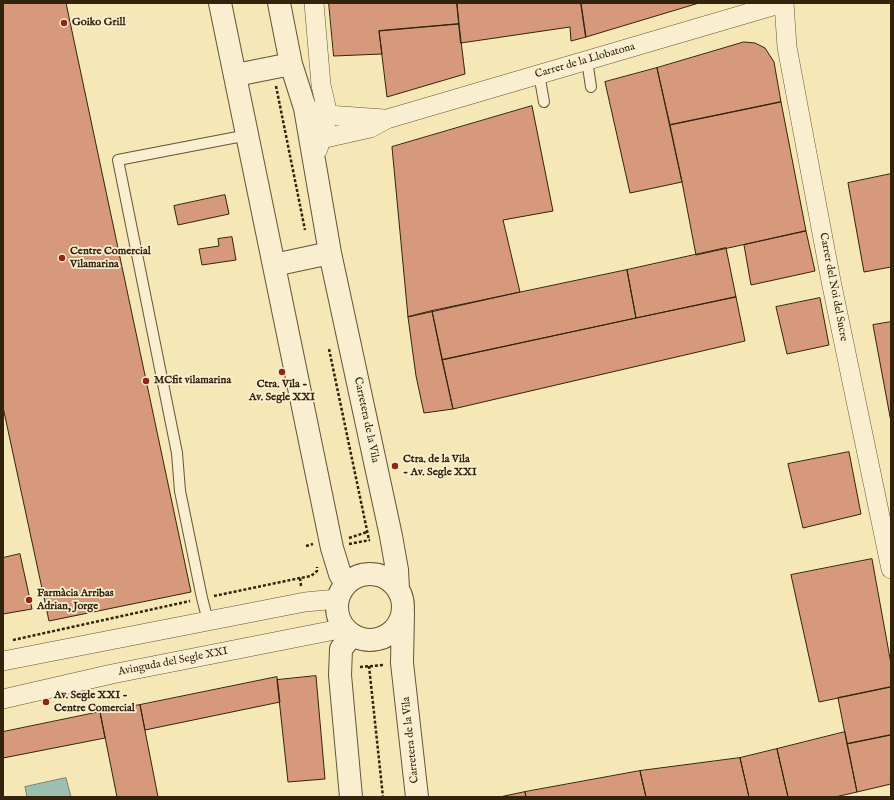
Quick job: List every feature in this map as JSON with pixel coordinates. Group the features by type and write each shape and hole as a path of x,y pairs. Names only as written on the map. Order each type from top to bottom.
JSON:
{"street":[{"path":"3,661 305,602 342,592 358,575 373,574 388,578 398,589 404,603 401,620 396,628 388,635 380,639 370,640 360,639 348,631 338,614 342,592 340,574 332,548 220,3"},
{"name":"Carretera de la Vila","path":"279,3 291,64 305,108 330,253 391,536 397,570 398,589"},
{"path":"314,3 321,84 328,115 314,163"},
{"name":"Carrer de la Llobatona","path":"321,139 370,128 387,119 783,3"},
{"name":"Carrer del Noi del Sucre","path":"783,3 787,47 828,266 891,569"},
{"path":"236,75 291,64"},
{"name":"Carrer de la Llobatona","path":"305,108 328,115 387,119"},
{"path":"274,265 330,253"},
{"name":"Carretera de la Vila","path":"403,611 402,663 417,797"},
{"path":"348,631 341,649 340,675 351,797"},
{"name":"Avinguda del Segle XXI","path":"3,699 112,674 348,631"}],"lane":[{"path":"587,60 591,88"},
{"path":"539,74 544,102"},
{"path":"208,621 180,491 178,453 118,160 248,135"}],"path":[{"path":"347,538 367,532"},
{"path":"346,545 369,540"},
{"path":"11,640 202,598 312,576 318,568 316,561"},
{"path":"300,578 302,588"},
{"path":"357,668 388,664"},
{"path":"369,666 383,797"}],"shaded area":[{"path":"66,778 71,797 27,797 25,787"}],"building":[{"name":"Centre Comercial Vilamarina","path":"3,3 66,3 191,592 49,621 3,407"},
{"path":"329,3 457,3 459,24 379,31 382,54 334,56"},
{"path":"457,3 581,3 586,37 571,41 570,27 461,43"},
{"path":"581,3 699,3 586,37"},
{"path":"459,24 465,74 387,97 379,31"},
{"path":"744,42 755,43 765,48 774,62 781,102 670,125 657,68"},
{"path":"657,68 682,182 630,193 605,82"},
{"path":"781,102 806,231 696,255 670,125"},
{"path":"532,106 553,211 503,220 520,292 408,317 392,147"},
{"path":"891,174 891,267 864,272 848,183"},
{"path":"225,195 229,214 178,225 174,206"},
{"path":"806,231 815,271 751,285 744,245"},
{"path":"232,237 236,260 202,265 199,249 219,246 218,239"},
{"path":"726,248 736,297 636,318 627,270"},
{"path":"627,270 636,318 442,360 432,311"},
{"path":"736,297 745,341 453,409 442,360"},
{"path":"820,298 829,345 787,354 776,307"},
{"path":"432,311 453,409 424,413 416,376 408,317"},
{"path":"891,322 891,422 873,325"},
{"path":"849,452 861,514 803,528 788,464"},
{"path":"20,554 32,609 3,614 3,558"},
{"path":"872,559 891,664 891,687 819,702 791,575"},
{"path":"316,676 325,779 288,782 277,680"},
{"path":"277,677 280,702 145,730 140,705"},
{"path":"891,687 891,735 847,744 838,698"},
{"path":"140,705 158,797 117,797 100,712"},
{"path":"100,712 105,738 3,758 3,732"},
{"path":"845,732 857,792 835,797 788,797 777,749"},
{"path":"891,735 891,784 857,792 847,744"},
{"path":"777,749 788,797 749,797 740,758"},
{"path":"740,758 749,797 646,797 640,771"},
{"path":"640,771 646,797 526,797 525,792"},
{"path":"525,792 526,797 500,797"}],"place":[{"name":"Goiko Grill","path":"64,23"},
{"name":"Centre Comercial Vilamarina","path":"62,258"},
{"name":"Ctra. Vila - Av. Segle XXI","path":"282,372"},
{"name":"MCfit vilamarina","path":"146,381"},
{"name":"Ctra. de la Vila - Av. Segle XXI","path":"395,466"},
{"name":"Farmàcia Arribas Adrian, Jorge","path":"29,600"},
{"name":"Av. Segle XXI - Centre Comercial","path":"46,702"}]}
